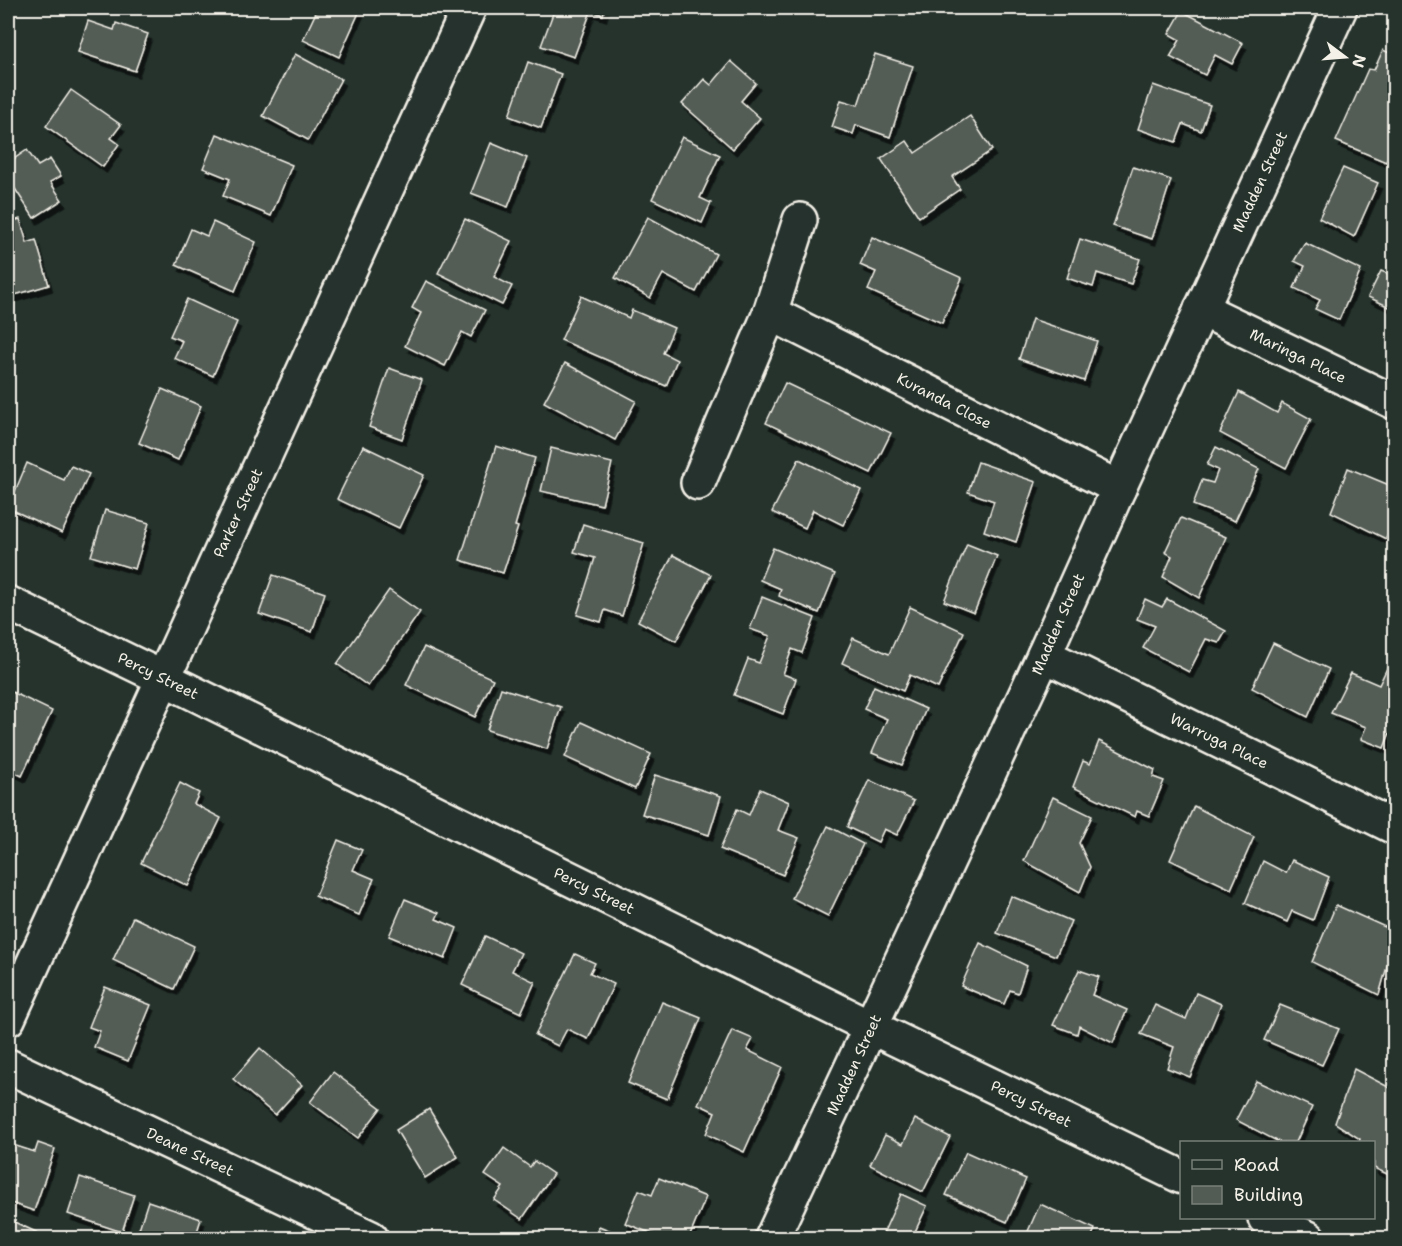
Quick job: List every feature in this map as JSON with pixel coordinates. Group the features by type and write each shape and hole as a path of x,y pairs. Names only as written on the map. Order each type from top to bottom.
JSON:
{"street":[{"name":"Parker Street","path":"8,1018 469,8"},
{"name":"Madden Street","path":"772,1239 1044,655 1340,8"},
{"path":"698,483 770,313 800,220"},
{"name":"Maringa Place","path":"1202,309 1395,402"},
{"name":"Kuranda Close","path":"770,313 1119,489"},
{"name":"Percy Street","path":"8,603 871,1027 1180,1176"},
{"name":"Warruga Place","path":"1044,655 1395,827"},
{"name":"Deane Street","path":"8,1066 354,1235"},
{"path":"1266,1219 1308,1239"}],"building":[{"path":"318,8 361,8 339,57 303,40"},
{"path":"555,8 605,8 603,15 591,11 574,57 541,46"},
{"path":"1182,11 1243,43 1232,64 1215,55 1205,75 1170,57 1180,40 1169,34"},
{"path":"88,21 114,30 116,23 148,34 135,71 78,52"},
{"path":"1383,50 1394,55 1394,141 1386,162 1336,141 1368,69 1374,70"},
{"path":"295,54 341,79 308,140 263,116"},
{"path":"875,54 913,66 890,137 856,125 853,134 832,127 841,100 858,105"},
{"path":"731,61 756,83 741,101 760,118 733,149 682,104 704,79 711,85"},
{"path":"528,62 561,74 541,128 509,116"},
{"path":"1153,85 1210,105 1201,131 1183,124 1176,142 1138,129"},
{"path":"71,90 121,125 111,138 119,144 103,167 46,126"},
{"path":"970,116 992,150 952,177 960,189 919,217 881,159 907,141 915,153"},
{"path":"217,134 292,165 271,216 223,196 230,179 203,168"},
{"path":"682,137 720,155 700,198 711,203 702,223 652,199"},
{"path":"491,143 527,158 508,207 471,193"},
{"path":"27,150 38,166 50,159 61,176 50,182 62,200 34,218 8,178 8,163"},
{"path":"1133,167 1171,180 1152,239 1113,226"},
{"path":"1343,168 1378,183 1354,237 1319,218"},
{"path":"648,217 716,254 696,292 663,274 650,298 615,278"},
{"path":"20,219 27,243 36,240 49,285 8,297 8,223"},
{"path":"465,219 511,241 494,277 512,286 502,305 438,273"},
{"path":"213,222 256,242 235,291 176,265 191,229 207,236"},
{"path":"872,237 962,278 942,323 868,290 876,272 860,265"},
{"path":"1080,239 1140,259 1131,284 1097,273 1093,287 1067,278"},
{"path":"1305,243 1361,270 1339,320 1315,309 1320,300 1294,288 1305,266 1294,261"},
{"path":"1381,271 1394,276 1394,309 1368,297"},
{"path":"426,281 485,310 471,337 462,332 445,366 405,346 421,313 412,308"},
{"path":"581,296 629,318 632,310 674,328 663,353 677,360 666,386 561,340"},
{"path":"187,299 237,322 213,376 174,358 182,341 170,336"},
{"path":"1032,319 1097,341 1084,381 1019,359"},
{"path":"565,363 636,401 615,440 544,402"},
{"path":"389,368 422,380 402,439 369,427"},
{"path":"785,383 891,433 871,473 766,423"},
{"path":"162,389 201,406 178,460 139,443"},
{"path":"1239,392 1277,413 1282,403 1311,419 1286,468 1220,433"},
{"path":"363,446 424,475 399,528 337,499"},
{"path":"496,446 535,458 515,526 518,527 503,573 460,560"},
{"path":"1216,447 1259,469 1235,521 1193,505 1202,480 1213,483 1218,470 1207,465"},
{"path":"551,448 612,463 602,505 541,491"},
{"path":"799,459 861,490 843,525 813,510 805,528 772,512"},
{"path":"978,462 1036,482 1016,542 984,531 994,501 968,492"},
{"path":"27,463 64,480 71,466 89,474 62,533 8,508"},
{"path":"1348,468 1394,487 1394,520 1386,539 1331,512"},
{"path":"105,510 149,523 135,569 91,556"},
{"path":"1181,518 1226,537 1199,598 1163,577 1172,556 1165,552"},
{"path":"583,524 644,543 622,616 605,610 601,622 577,615 595,558 574,552"},
{"path":"967,544 997,556 974,613 944,601"},
{"path":"773,548 835,574 819,613 779,596 781,589 760,580"},
{"path":"673,555 711,575 676,641 638,621"},
{"path":"273,575 325,593 312,632 259,614"},
{"path":"389,590 420,612 368,686 337,664"},
{"path":"762,597 815,618 802,653 792,649 783,674 796,679 783,714 734,695 748,659 759,663 770,636 750,629"},
{"path":"1145,599 1162,607 1167,599 1226,631 1219,643 1206,639 1189,672 1143,648 1155,626 1137,619"},
{"path":"910,607 964,632 938,688 910,675 903,691 842,663 853,638 889,654"},
{"path":"1273,643 1329,669 1308,717 1252,688"},
{"path":"424,647 493,679 475,717 406,685"},
{"path":"1388,666 1394,668 1394,722 1384,748 1361,739 1366,727 1331,713 1351,673 1379,685"},
{"path":"874,686 926,709 902,765 872,753 887,719 864,709"},
{"path":"501,688 561,707 547,749 487,730"},
{"path":"8,690 52,711 22,776 8,769"},
{"path":"581,722 651,754 635,789 565,757"},
{"path":"1099,741 1155,770 1153,777 1164,781 1149,816 1137,811 1135,817 1073,787 1083,761 1090,764"},
{"path":"655,775 721,796 709,835 642,814"},
{"path":"869,780 914,801 897,835 884,829 878,842 847,827"},
{"path":"180,783 199,793 194,804 221,818 188,886 141,863"},
{"path":"760,789 789,802 778,830 799,838 783,875 720,849 737,809 749,815"},
{"path":"1053,797 1092,816 1079,843 1090,867 1080,892 1024,861"},
{"path":"1194,806 1254,837 1231,889 1170,860"},
{"path":"828,826 863,844 828,916 792,898"},
{"path":"338,840 362,850 353,870 374,879 359,915 315,896"},
{"path":"1292,860 1329,877 1313,920 1292,911 1287,922 1245,903 1263,861 1286,873"},
{"path":"1011,896 1071,921 1056,956 997,933"},
{"path":"405,899 439,913 436,919 457,928 445,959 389,936"},
{"path":"1336,905 1394,931 1394,942 1379,995 1312,962"},
{"path":"133,917 194,946 174,989 113,960"},
{"path":"485,936 521,953 512,971 535,982 521,1013 462,985"},
{"path":"980,943 1027,966 1018,993 1010,990 1004,1004 961,986"},
{"path":"575,954 595,963 590,973 614,984 588,1039 567,1029 558,1046 535,1035"},
{"path":"1079,970 1099,977 1092,995 1127,1010 1113,1043 1079,1026 1077,1034 1053,1025"},
{"path":"105,987 151,1005 128,1061 94,1047 100,1031 89,1027"},
{"path":"1196,993 1221,1004 1190,1077 1167,1068 1174,1047 1141,1034 1155,1005 1186,1019"},
{"path":"662,1002 701,1018 667,1099 628,1083"},
{"path":"1280,1005 1339,1029 1322,1065 1264,1040"},
{"path":"732,1030 753,1039 747,1050 782,1067 744,1152 706,1134 715,1112 698,1104"},
{"path":"260,1048 302,1085 275,1115 233,1079"},
{"path":"1354,1069 1394,1090 1394,1177 1375,1168 1375,1141 1359,1141 1360,1139 1335,1123"},
{"path":"333,1072 381,1108 358,1138 310,1102"},
{"path":"1256,1081 1312,1107 1296,1141 1277,1141 1236,1120"},
{"path":"429,1109 458,1157 425,1178 396,1130"},
{"path":"915,1119 950,1137 923,1192 870,1165 885,1135 903,1144"},
{"path":"38,1143 55,1149 34,1211 8,1202 8,1160 13,1145 35,1152"},
{"path":"504,1148 530,1167 534,1161 553,1174 522,1219 494,1200 503,1187 485,1175"},
{"path":"966,1152 1026,1179 1007,1222 946,1195"},
{"path":"80,1177 134,1195 122,1232 68,1214"},
{"path":"659,1178 706,1197 689,1238 663,1238 625,1223 639,1190 652,1195"},
{"path":"901,1194 927,1206 912,1238 881,1238"},
{"path":"148,1201 201,1219 195,1238 147,1238 137,1235"},
{"path":"1040,1204 1095,1229 1091,1238 1025,1238"},
{"path":"8,1219 38,1233 36,1238 8,1238"},
{"path":"599,1226 629,1238 594,1238"},
{"path":"1125,1234 1140,1238 1124,1238"}]}
